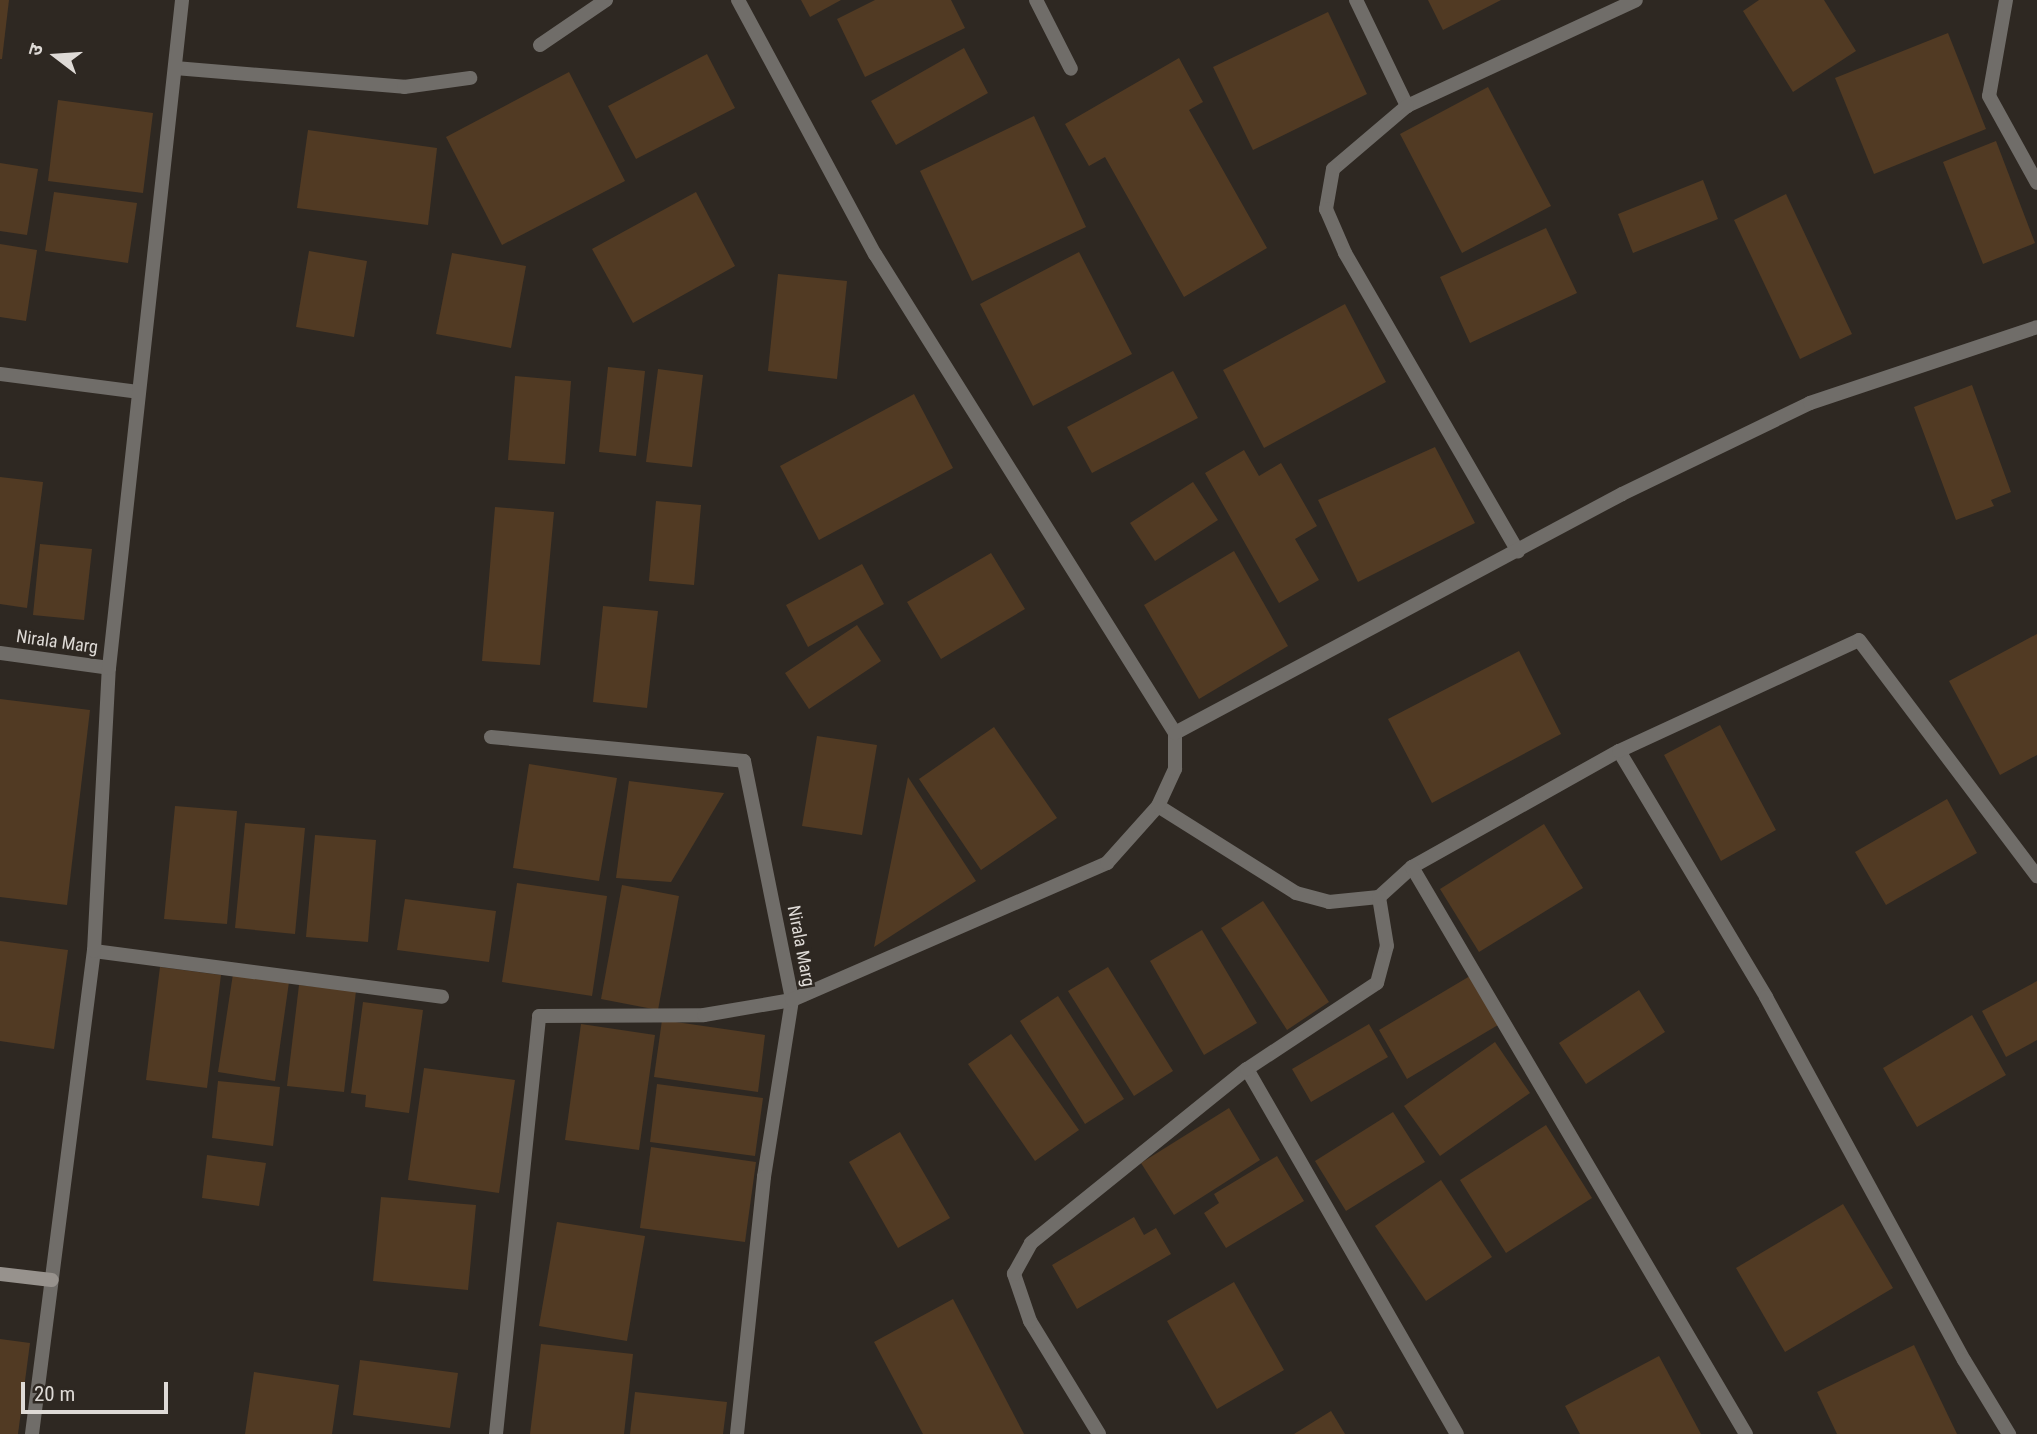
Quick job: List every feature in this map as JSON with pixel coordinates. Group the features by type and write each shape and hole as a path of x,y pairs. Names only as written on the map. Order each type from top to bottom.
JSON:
{"street":[{"path":"32,1434 94,951 109,668 182,0"},
{"path":"540,45 607,0"},
{"path":"496,1434 539,1016 704,1015 792,1000 1107,863 1158,806 1175,769 1175,733 875,254 738,0"},
{"path":"1036,0 1071,69"},
{"path":"1356,0 1408,106"},
{"path":"1518,551 1345,253 1326,209 1334,169 1408,106 1636,0"},
{"path":"2006,0 1989,96 2037,183"},
{"path":"175,68 404,87 470,78"},
{"path":"1175,733 1518,551 1810,403 2037,327"},
{"path":"0,374 138,392"},
{"path":"1158,806 1296,893 1329,902 1379,897 1412,867 1619,751 1859,640 2037,876"},
{"name":"Nirala Marg","path":"0,653 109,668"},
{"name":"Nirala Marg","path":"491,737 744,761 792,1000 764,1177 737,1434"},
{"path":"1619,751 1766,997 1964,1360 2009,1434"},
{"path":"1412,867 1746,1434"},
{"path":"1099,1434 1030,1321 1014,1274 1031,1243 1247,1069 1377,983 1387,946 1379,897"},
{"path":"94,951 442,997"},
{"path":"1247,1069 1457,1434"},
{"path":"0,1274 52,1280"}],"building":[{"path":"0,0 9,0 2,59 0,59"},
{"path":"801,0 841,0 810,17"},
{"path":"875,0 951,0 965,28 865,77 837,19"},
{"path":"1428,0 1501,0 1443,30"},
{"path":"1759,0 1824,0 1856,51 1793,92 1743,11"},
{"path":"1328,12 1367,94 1253,150 1213,67"},
{"path":"1948,33 1986,129 1874,174 1835,78"},
{"path":"964,48 988,93 896,145 871,101"},
{"path":"707,54 735,108 636,159 608,106"},
{"path":"1179,58 1203,102 1189,110 1267,248 1184,297 1105,157 1089,166 1065,124"},
{"path":"569,72 625,181 502,245 446,137"},
{"path":"1488,87 1551,206 1462,253 1400,134"},
{"path":"58,100 153,113 143,193 48,181"},
{"path":"1034,116 1086,227 972,281 920,171"},
{"path":"308,130 437,148 428,225 297,208"},
{"path":"1996,141 2035,243 1983,264 1943,162"},
{"path":"0,163 38,169 27,235 0,231"},
{"path":"1703,180 1718,219 1633,253 1618,214"},
{"path":"54,192 137,203 128,263 45,251"},
{"path":"696,192 735,266 633,323 592,249"},
{"path":"1786,194 1852,334 1800,359 1734,220"},
{"path":"1546,228 1577,293 1470,343 1440,277"},
{"path":"0,244 37,250 26,321 0,317"},
{"path":"309,251 367,261 354,337 296,327"},
{"path":"1079,252 1132,354 1033,406 980,304"},
{"path":"452,253 526,266 511,348 436,334"},
{"path":"778,274 847,281 837,379 768,371"},
{"path":"1345,304 1386,382 1264,448 1223,370"},
{"path":"608,367 645,371 636,456 599,452"},
{"path":"658,369 703,375 692,467 646,462"},
{"path":"1173,371 1198,418 1092,473 1067,427"},
{"path":"515,376 571,381 565,464 508,460"},
{"path":"1972,385 2011,492 1991,500 1994,506 1956,520 1914,407"},
{"path":"914,394 953,468 819,540 780,466"},
{"path":"1435,447 1475,523 1358,582 1318,500"},
{"path":"1244,450 1259,476 1281,463 1317,526 1295,539 1319,580 1279,603 1205,473"},
{"path":"0,477 43,482 27,608 0,604"},
{"path":"1193,482 1218,520 1155,561 1130,523"},
{"path":"656,501 701,505 694,585 649,581"},
{"path":"495,507 554,512 540,665 482,661"},
{"path":"40,544 92,549 84,620 33,615"},
{"path":"1234,551 1288,646 1199,699 1144,605"},
{"path":"991,553 1025,609 941,659 907,602"},
{"path":"862,564 884,604 808,647 786,605"},
{"path":"603,606 658,611 647,708 593,702"},
{"path":"857,625 881,661 809,709 785,673"},
{"path":"2037,634 2037,755 2000,775 1949,681"},
{"path":"1519,651 1561,734 1432,803 1388,719"},
{"path":"0,699 90,710 67,905 0,897"},
{"path":"1720,725 1776,830 1721,861 1664,755"},
{"path":"994,727 1057,818 981,870 919,779"},
{"path":"817,736 877,745 862,835 802,826"},
{"path":"529,764 617,778 599,881 513,868"},
{"path":"908,777 976,881 874,947"},
{"path":"629,781 724,793 671,882 616,878"},
{"path":"1947,799 1977,853 1886,905 1855,852"},
{"path":"175,806 237,811 227,924 164,919"},
{"path":"245,823 305,828 295,934 235,928"},
{"path":"1544,824 1583,888 1479,952 1440,889"},
{"path":"315,835 376,840 368,942 306,937"},
{"path":"517,883 607,896 592,996 502,982"},
{"path":"622,885 679,896 658,1010 601,999"},
{"path":"405,899 496,911 489,962 397,950"},
{"path":"1263,901 1329,1002 1287,1030 1221,928"},
{"path":"1202,930 1257,1023 1204,1055 1150,961"},
{"path":"0,941 68,950 54,1049 0,1041"},
{"path":"160,967 221,975 207,1088 146,1080"},
{"path":"1108,967 1173,1071 1134,1096 1068,991"},
{"path":"233,974 289,982 275,1081 218,1072"},
{"path":"1470,976 1498,1025 1407,1079 1379,1030"},
{"path":"2037,981 2037,1040 2006,1057 1982,1011"},
{"path":"299,985 356,991 344,1092 287,1086"},
{"path":"1639,990 1665,1032 1586,1084 1559,1043"},
{"path":"1058,996 1124,1099 1085,1124 1020,1021"},
{"path":"363,1002 423,1010 409,1113 365,1107 366,1095 351,1093"},
{"path":"1972,1015 2006,1075 1917,1127 1883,1068"},
{"path":"662,1020 765,1035 758,1092 654,1077"},
{"path":"581,1024 655,1035 639,1150 565,1140"},
{"path":"1369,1024 1388,1057 1311,1102 1292,1069"},
{"path":"1011,1034 1079,1130 1035,1161 968,1064"},
{"path":"1495,1042 1530,1093 1440,1156 1404,1106"},
{"path":"424,1068 515,1080 499,1193 408,1180"},
{"path":"218,1081 280,1087 273,1146 212,1138"},
{"path":"657,1084 763,1098 755,1156 650,1142"},
{"path":"1229,1108 1260,1160 1174,1215 1141,1163"},
{"path":"1393,1112 1425,1162 1346,1211 1315,1161"},
{"path":"1546,1125 1592,1198 1506,1253 1460,1180"},
{"path":"900,1132 950,1218 898,1248 849,1162"},
{"path":"651,1147 756,1162 745,1242 640,1228"},
{"path":"207,1155 266,1163 259,1206 202,1198"},
{"path":"1277,1156 1304,1201 1226,1248 1204,1213 1219,1203 1214,1194"},
{"path":"1441,1180 1492,1257 1426,1301 1375,1226"},
{"path":"381,1197 476,1205 468,1290 373,1281"},
{"path":"1843,1204 1893,1288 1785,1352 1736,1268"},
{"path":"1134,1217 1144,1235 1156,1228 1171,1254 1077,1309 1052,1265"},
{"path":"557,1222 645,1236 627,1341 539,1326"},
{"path":"1234,1282 1284,1370 1217,1409 1167,1321"},
{"path":"953,1299 1024,1434 923,1434 874,1342"},
{"path":"0,1339 30,1343 18,1434 0,1434"},
{"path":"541,1344 633,1354 624,1434 530,1434"},
{"path":"1914,1345 1957,1434 1837,1434 1817,1392"},
{"path":"1659,1356 1701,1434 1580,1434 1565,1406"},
{"path":"360,1360 458,1373 450,1428 353,1415"},
{"path":"254,1372 339,1385 332,1434 245,1434"},
{"path":"635,1392 727,1402 723,1434 630,1434"},
{"path":"1331,1411 1345,1434 1294,1434"}]}
